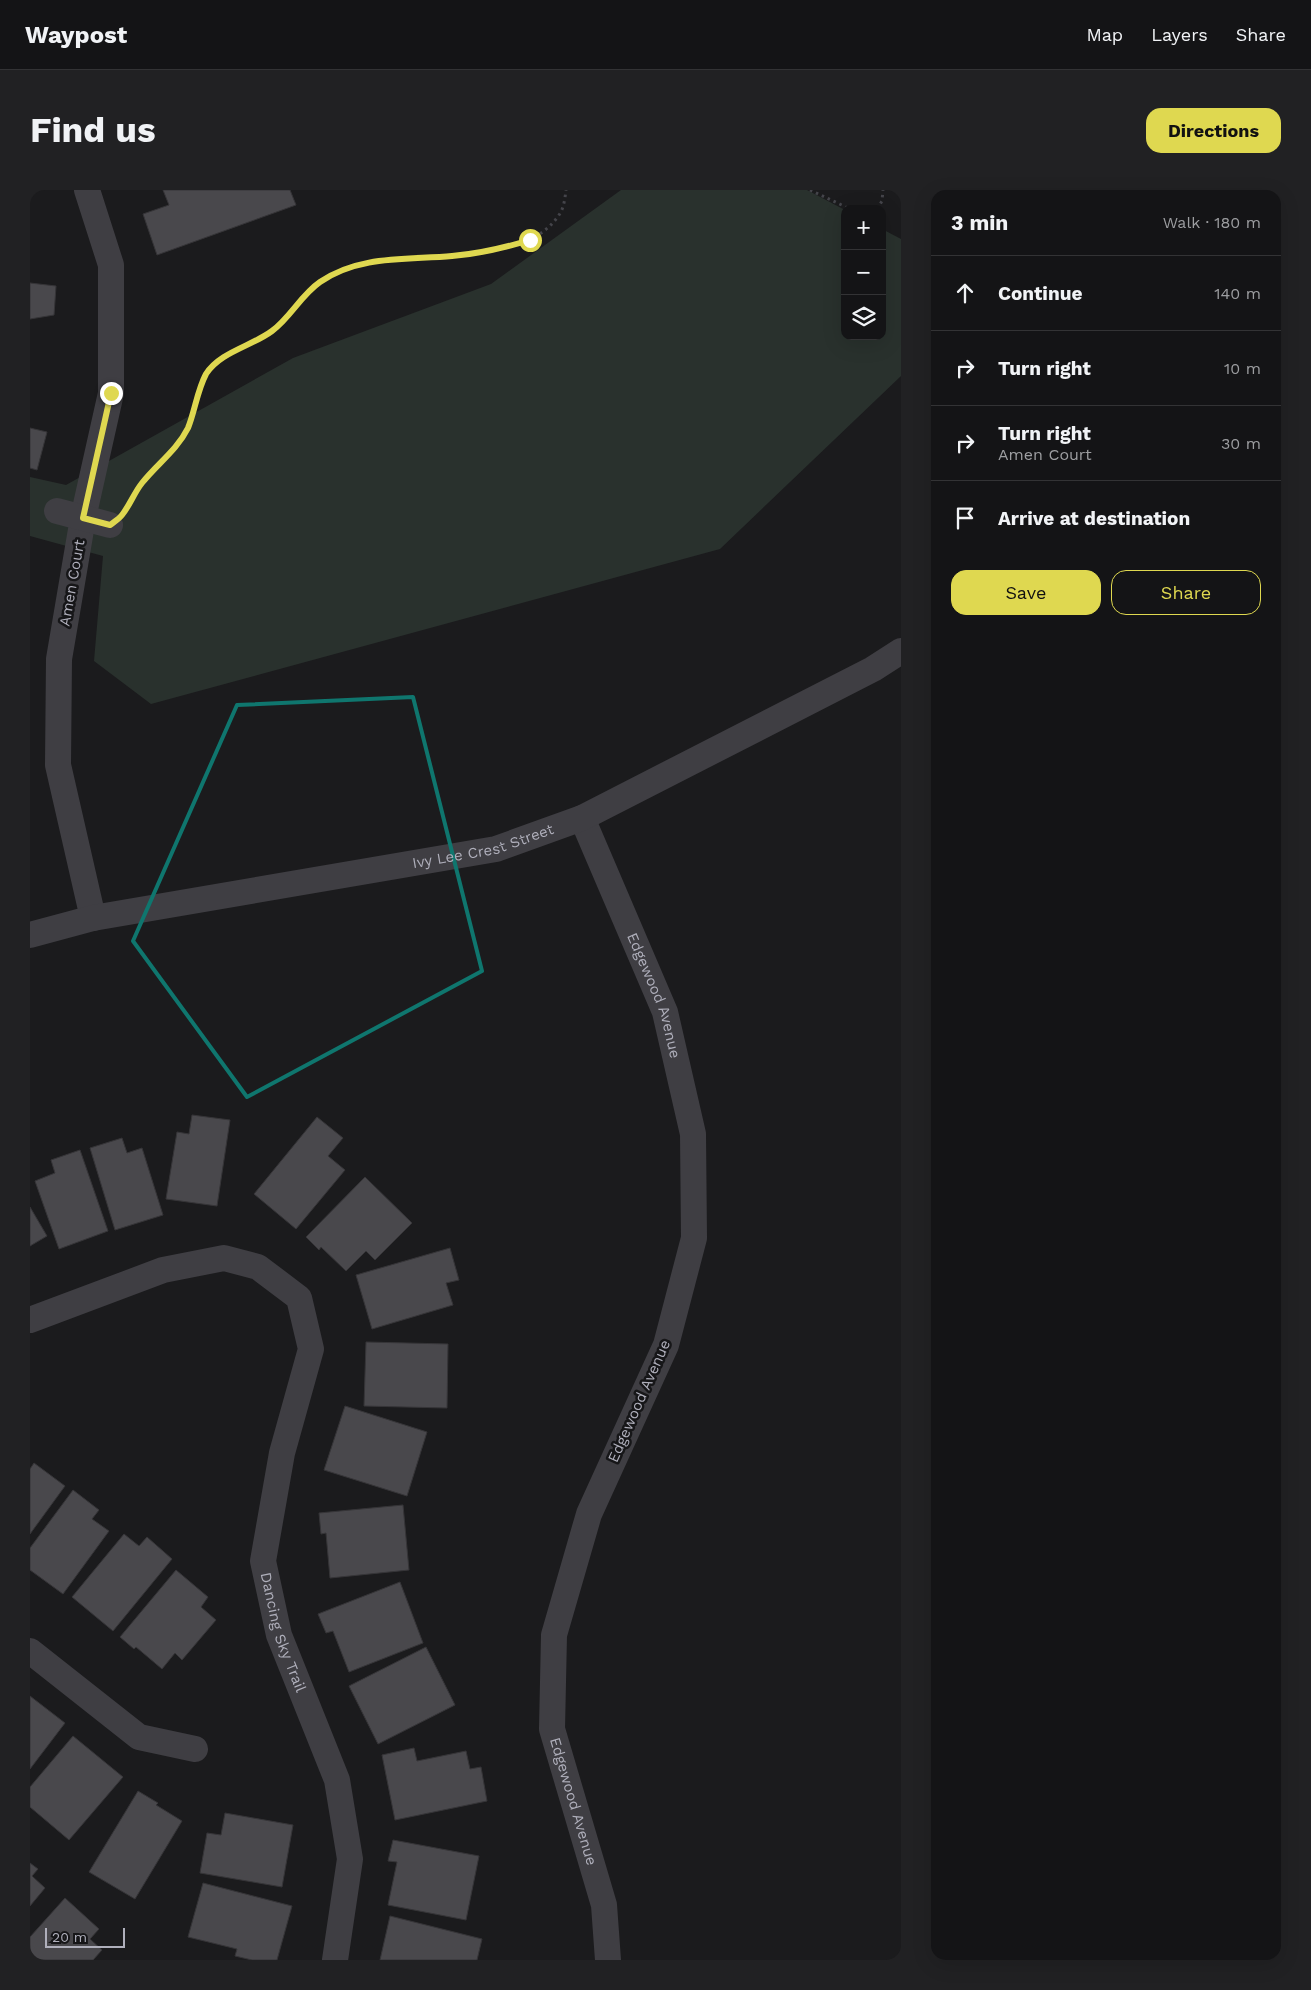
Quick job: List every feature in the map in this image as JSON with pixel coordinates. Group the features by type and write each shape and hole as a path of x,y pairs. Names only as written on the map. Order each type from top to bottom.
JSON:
{"street":[{"name":"Amen Court","path":"87,190 111,265 111,393 83,518 59,659 58,765 92,918"},
{"path":"57,512 110,525"},
{"name":"Ivy Lee Crest Street","path":"30,935 92,918 496,849 582,818 873,669 901,651"},
{"name":"Edgewood Avenue","path":"582,818 665,1012 692,1134 694,1238 666,1345 589,1514 554,1635 552,1729 604,1906 608,1960"},
{"name":"Dancing Sky Trail","path":"30,1320 163,1270 224,1258 258,1267 299,1298 311,1349 282,1453 263,1561 279,1635 337,1780 350,1859 335,1960"},
{"path":"30,1650 139,1737 195,1749"}],"path":[{"path":"110,525 122,514 154,467 176,447 188,427 194,405 206,375 213,365 274,330 319,283 344,269 366,263 479,253 530,240 542,234 561,214 566,190"},
{"path":"810,190 842,205"},
{"path":"880,205 882,201 883,190"}],"highlighted area":[{"path":"413,697 482,971 247,1097 133,941 237,705"}],"shaded area":[{"path":"621,190 807,190 841,208 841,340 886,340 886,231 901,239 901,376 720,549 151,704 94,661 103,556 30,536 30,477 66,485 293,358 491,284"}],"building":[{"path":"163,190 290,190 296,205 157,255 143,214 169,205"},
{"path":"30,283 56,286 54,315 30,319"},
{"path":"30,428 47,432 37,470 30,468"},
{"path":"192,1115 230,1120 217,1206 166,1199 177,1132 189,1134"},
{"path":"317,1117 343,1138 328,1156 345,1170 296,1229 254,1194"},
{"path":"122,1138 127,1153 142,1148 163,1215 115,1230 90,1148"},
{"path":"80,1150 108,1231 59,1249 35,1181 55,1173 51,1160"},
{"path":"365,1177 412,1223 375,1260 366,1251 346,1271 321,1247 319,1250 306,1237"},
{"path":"30,1207 47,1236 30,1246"},
{"path":"450,1248 459,1280 446,1283 453,1305 372,1329 356,1275"},
{"path":"366,1342 448,1344 447,1408 364,1406"},
{"path":"345,1406 427,1432 407,1496 324,1470"},
{"path":"34,1463 65,1486 30,1534 30,1469"},
{"path":"73,1490 99,1510 92,1519 109,1531 63,1594 30,1570 30,1548"},
{"path":"403,1505 409,1570 330,1578 326,1533 321,1534 319,1513"},
{"path":"124,1534 139,1546 147,1537 172,1559 113,1631 72,1597"},
{"path":"176,1570 208,1597 201,1607 216,1620 182,1660 175,1653 162,1669 136,1647 134,1649 120,1637"},
{"path":"400,1582 423,1643 349,1672 333,1631 326,1633 318,1614"},
{"path":"426,1647 455,1705 378,1744 349,1686"},
{"path":"30,1696 65,1723 30,1769"},
{"path":"73,1736 123,1777 69,1840 30,1807 30,1787"},
{"path":"414,1748 417,1761 466,1751 470,1769 481,1767 487,1801 395,1820 382,1755"},
{"path":"138,1791 182,1821 135,1899 89,1872"},
{"path":"225,1813 293,1825 282,1887 200,1873 207,1833 221,1835"},
{"path":"393,1840 479,1856 466,1920 388,1905 397,1862 388,1861"},
{"path":"30,1863 38,1869 32,1876 45,1888 30,1906"},
{"path":"203,1883 292,1906 277,1960 252,1960 235,1956 237,1949 188,1937"},
{"path":"65,1898 99,1929 90,1939 102,1950 93,1960 30,1960 30,1937"},
{"path":"390,1916 482,1939 477,1960 380,1960"}],"route":[{"path":"111,393 83,518 110,525 122,514 154,467 176,447 188,427 194,405 206,375 213,365 274,330 319,283 344,269 366,263 479,253 530,240"}]}
